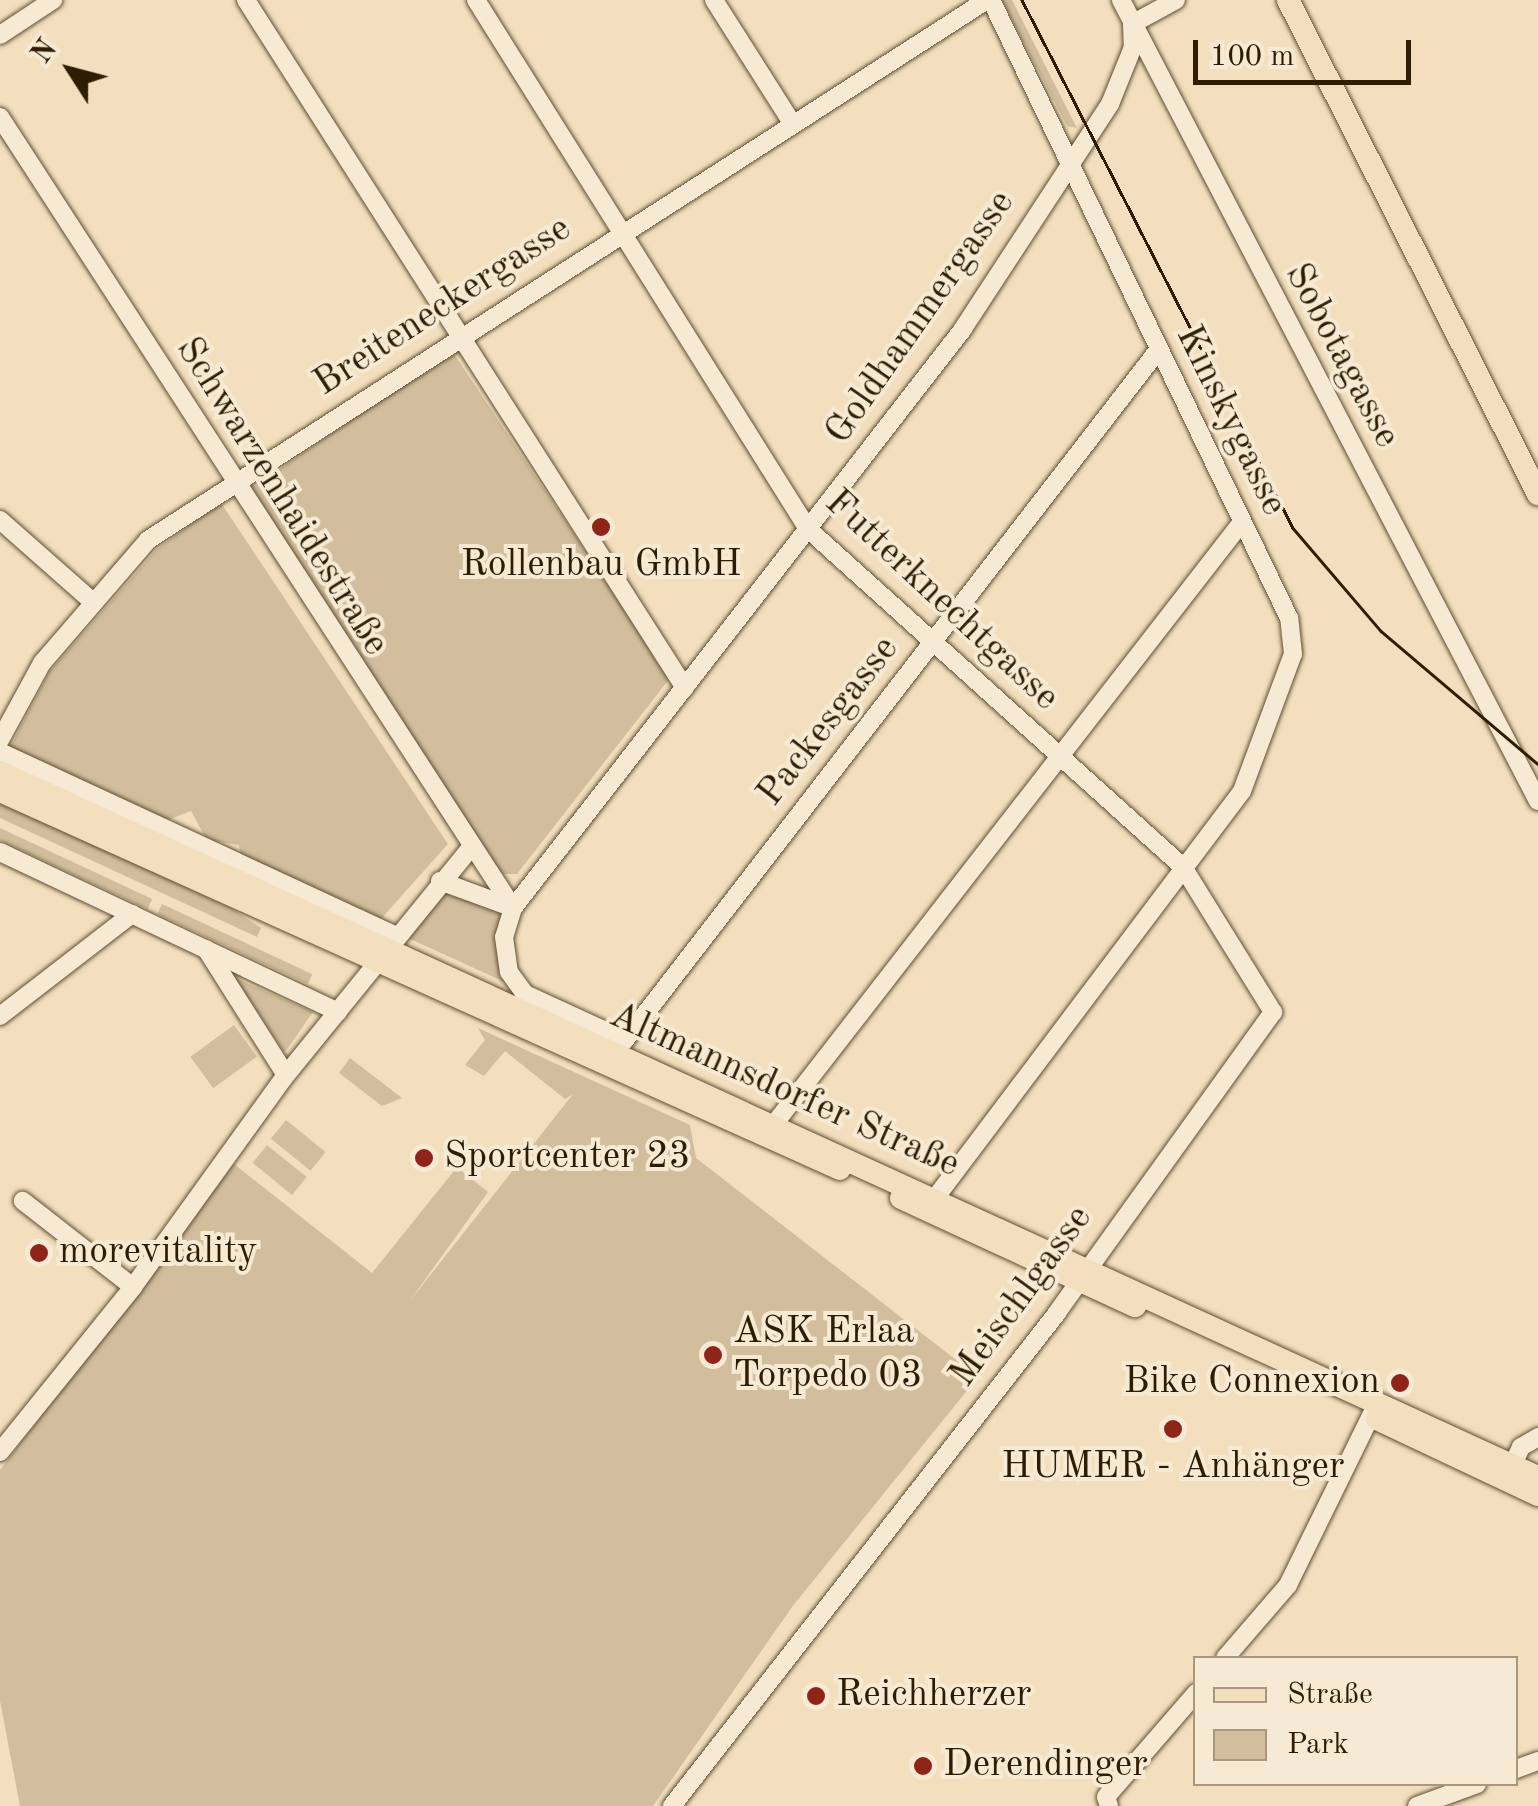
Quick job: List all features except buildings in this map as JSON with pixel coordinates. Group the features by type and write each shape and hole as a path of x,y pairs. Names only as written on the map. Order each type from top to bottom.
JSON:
{"main road":[{"path":"1288,0 1538,494"},
{"name":"Altmannsdorfer Straße","path":"0,772 1509,1472 1538,1495"},
{"name":"Altmannsdorfer Straße","path":"0,791 389,951 775,1122 936,1197 1081,1274"},
{"name":"Altmannsdorfer Straße","path":"1509,1472 1538,1477"}],"street":[{"path":"0,35 53,0"},
{"path":"246,0 686,688"},
{"name":"Futterknechtgasse","path":"476,0 808,529 1183,868 1273,1012"},
{"path":"714,0 792,123"},
{"name":"Breiteneckergasse","path":"0,740 42,663 148,540 460,334 989,0"},
{"name":"Kinskygasse","path":"936,1197 1242,791 1293,654 1289,618 989,0"},
{"name":"Sobotagasse","path":"1121,0 1538,801"},
{"path":"1132,24 1176,0"},
{"name":"Goldhammergasse","path":"513,908 964,328 1115,94 1132,24"},
{"name":"Schwarzenhaidestraße","path":"0,118 468,851 513,908"},
{"name":"Packesgasse","path":"624,1040 1159,348"},
{"path":"0,520 94,603"},
{"path":"775,1122 1242,522"},
{"name":"Altmannsdorfer Straße","path":"0,752 389,951"},
{"path":"0,1452 132,1287 286,1075 468,851"},
{"path":"0,852 338,1012"},
{"path":"446,882 513,908"},
{"name":"Altmannsdorfer Straße","path":"513,908 504,938 510,972 525,994 624,1040"},
{"path":"0,1016 132,914"},
{"path":"206,949 286,1075"},
{"name":"Meischlgasse","path":"672,1806 1081,1274 1273,1012"},
{"path":"23,1201 132,1287"},
{"path":"1227,1656 1288,1585 1374,1409"},
{"path":"1509,1472 1538,1438"},
{"path":"1109,1806 1106,1797 1193,1696"},
{"path":"1417,1806 1472,1786"}],"green space":[{"path":"1002,0 1012,0 1077,128 1067,126"},
{"path":"452,351 670,678 517,874 498,874 252,488"},
{"path":"221,503 448,844 380,920 241,856 239,845 207,840 191,811 165,821 10,747 50,671 157,549"},
{"path":"0,800 231,908 261,928 257,937 0,818"},
{"path":"0,828 152,899 148,909 0,840"},
{"path":"449,888 502,914 498,956 509,984 408,938"},
{"path":"162,904 312,974 308,984 157,914"},
{"path":"235,978 313,1012 286,1051 283,1051"},
{"path":"234,1025 257,1057 213,1088 190,1057"},
{"path":"478,1028 690,1125 696,1158 978,1377 792,1607 653,1806 20,1806 0,1701 0,1470 234,1164 372,1273 457,1167 488,1192 409,1302 573,1094 565,1099 505,1051 484,1076 465,1065 485,1040"},
{"path":"350,1058 402,1098 382,1106 339,1073"},
{"path":"286,1120 326,1152 311,1171 271,1139"},
{"path":"267,1145 307,1177 292,1195 253,1163"}],"tram line":[{"path":"1022,0 1293,528 1381,631 1538,764"}],"place":[{"name":"Rollenbau GmbH","path":"601,527"},
{"name":"Sportcenter 23","path":"424,1158"},
{"name":"morevitality","path":"39,1253"},
{"name":"ASK Erlaa Torpedo 03","path":"713,1355"},
{"name":"Bike Connexion","path":"1400,1383"},
{"name":"HUMER - Anhänger","path":"1173,1429"},
{"name":"Reichherzer","path":"816,1696"},
{"name":"Derendinger","path":"923,1766"}]}
